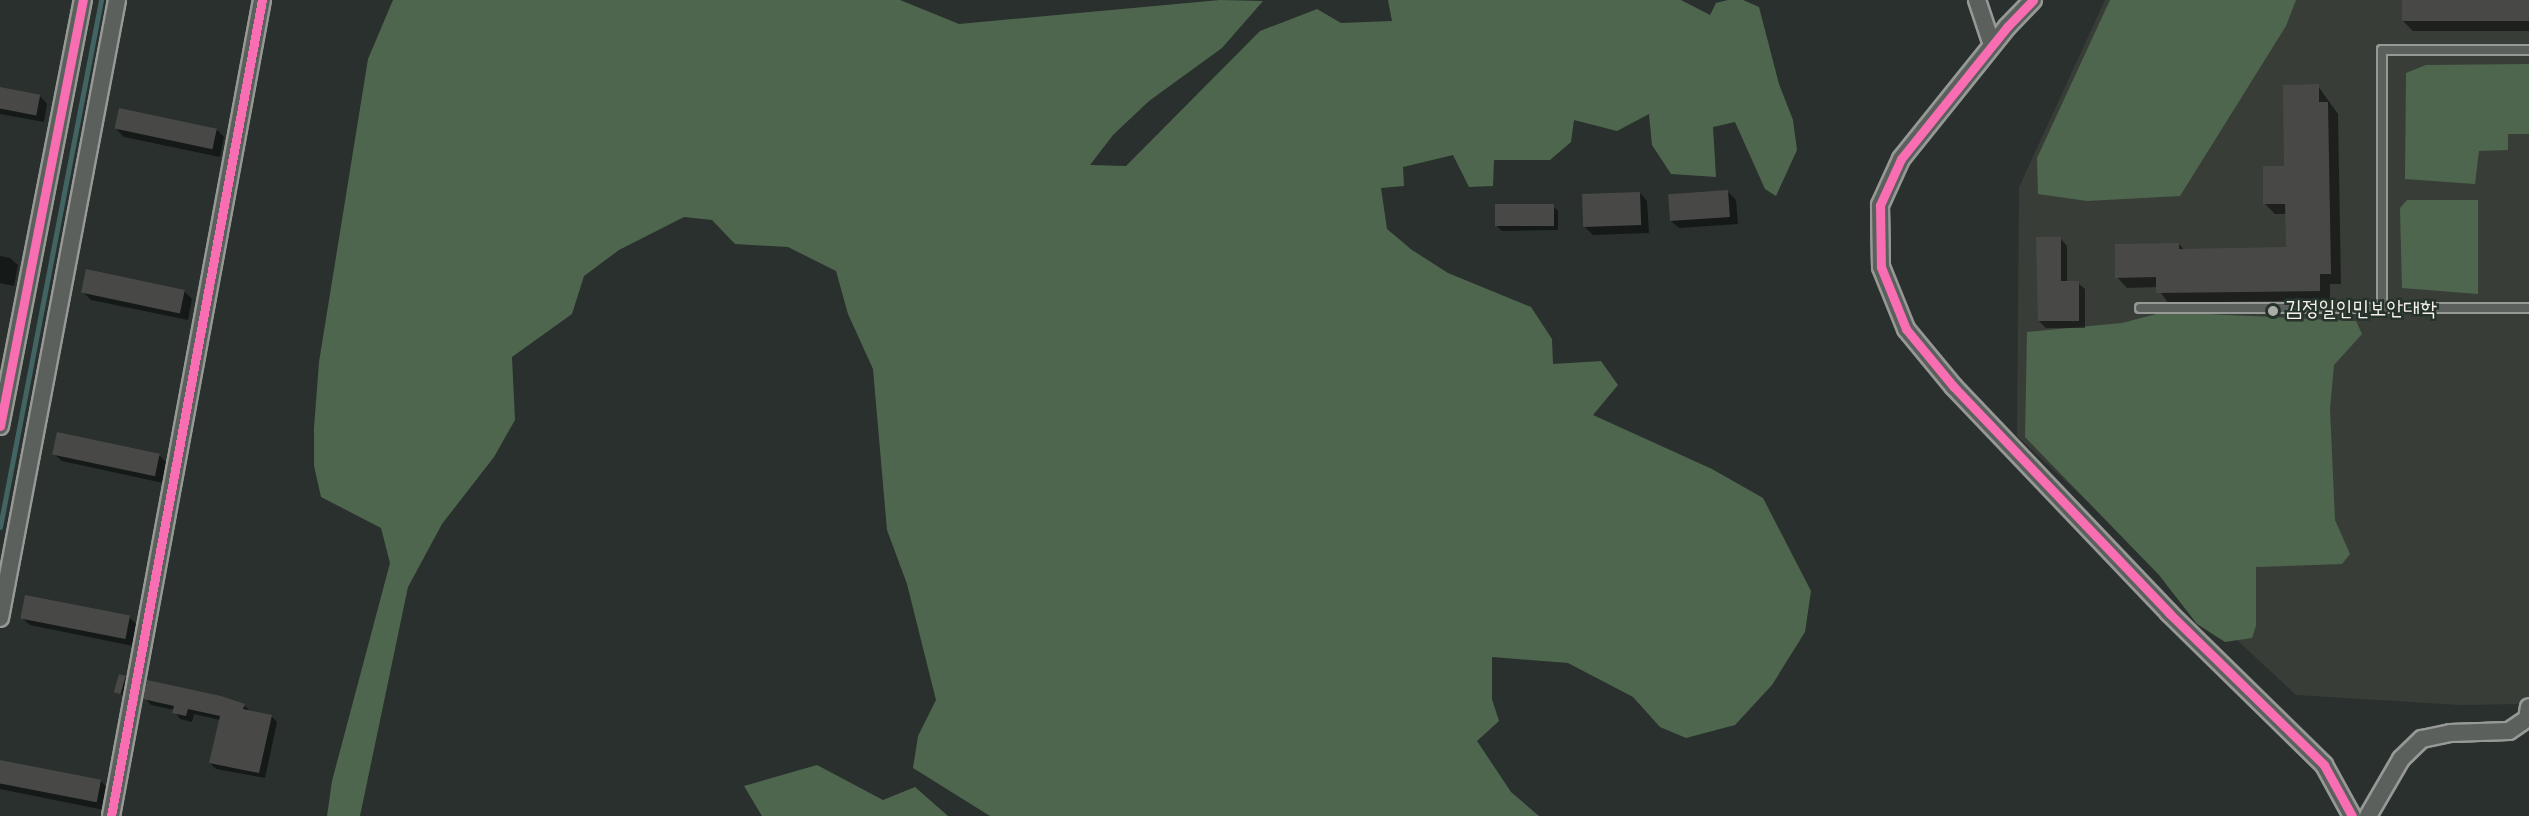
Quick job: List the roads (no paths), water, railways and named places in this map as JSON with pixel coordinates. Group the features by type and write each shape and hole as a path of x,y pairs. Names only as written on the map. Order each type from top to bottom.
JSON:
{"street":[{"path":"0,426 83,0"},
{"path":"0,618 117,0"},
{"path":"111,816 262,0"},
{"path":"1977,0 1992,45"},
{"path":"2033,0 1992,45 1901,159 1880,205 1881,267 1906,329 1954,387 2169,613 2324,765 2352,816"},
{"path":"2368,816 2401,759 2421,739 2450,733 2509,731 2527,719 2529,707"}],"lane":[{"path":"2382,308 2382,50 2529,50"},
{"path":"2140,308 2529,308"}],"waterway":[{"path":"0,527 101,0"}],"place":[{"name":"김정일인민보안대학","path":"2273,311"}]}
